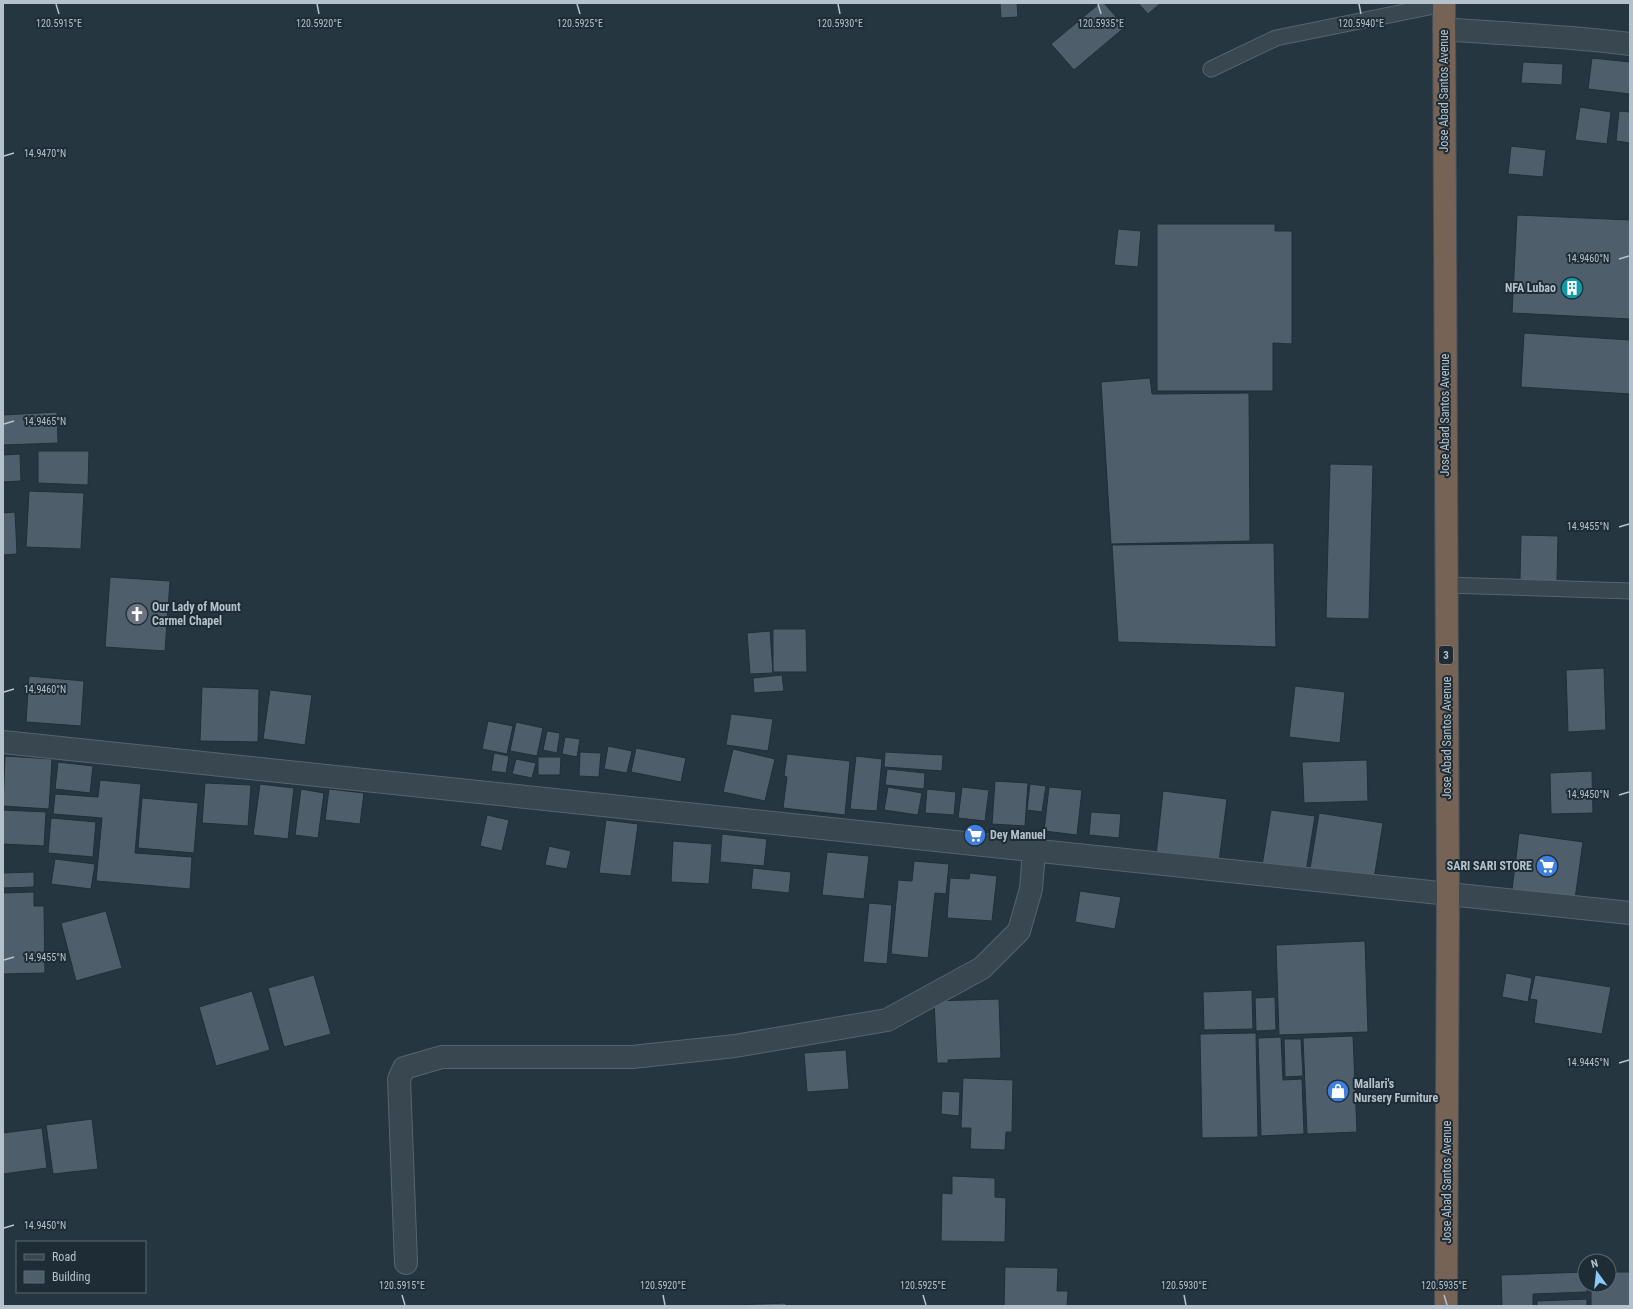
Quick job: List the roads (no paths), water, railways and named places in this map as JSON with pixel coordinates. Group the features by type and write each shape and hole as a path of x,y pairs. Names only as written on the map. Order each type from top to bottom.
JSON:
{"highway":[{"name":"Jose Abad Santos Avenue","path":"1444,4 1448,895 1446,1306"}],"street":[{"path":"1444,29 1581,38 1630,44"},
{"path":"3,742 1630,913"},
{"path":"406,1263 399,1079 404,1068 442,1057 632,1057 735,1046 887,1020 982,968 1019,930 1030,889 1034,851"}],"lane":[{"path":"1211,69 1276,38 1444,4"},
{"path":"1446,585 1630,591"}],"place":[{"name":"NFA Lubao","path":"1572,288"},
{"name":"Our Lady of Mount Carmel Chapel","path":"137,614"},
{"name":"Dey Manuel","path":"975,835"},
{"name":"SARI SARI STORE","path":"1547,866"},
{"name":"Mallari's Nursery Furniture","path":"1338,1091"}]}
